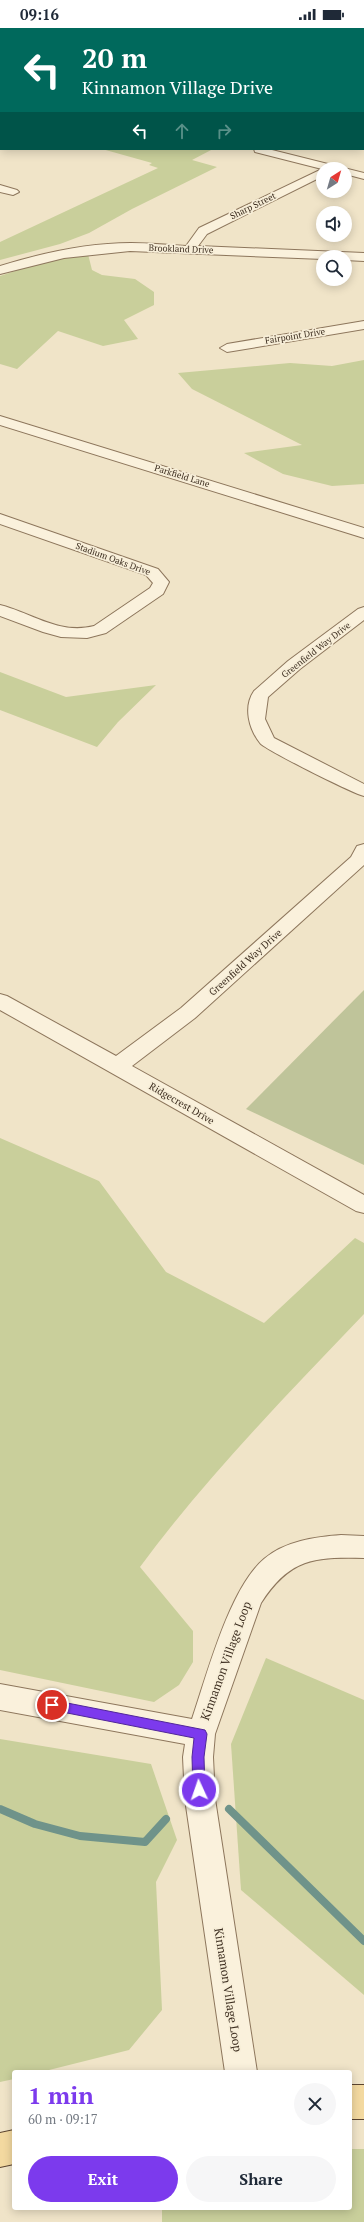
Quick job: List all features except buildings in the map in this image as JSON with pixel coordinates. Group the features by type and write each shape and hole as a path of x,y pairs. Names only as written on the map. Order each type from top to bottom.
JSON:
{"main road":[{"path":"352,2102 364,2102"},
{"path":"0,2150 12,2147"}],"street":[{"path":"259,150 316,166"},
{"path":"352,173 364,176"},
{"name":"Sharp Street","path":"190,249 203,231 316,177"},
{"path":"0,188 13,192"},
{"name":"Brookland Drive","path":"0,270 29,261 94,248 130,247 190,249 364,257"},
{"name":"Fairpoint Drive","path":"227,348 364,325"},
{"name":"Parkfield Lane","path":"0,420 364,533"},
{"name":"Stadium Oaks Drive","path":"0,519 152,572 161,582 157,591 100,630 80,635 61,633 0,610"},
{"name":"Greenfield Way Drive","path":"364,612 294,665 260,695 256,719 267,741 364,791"},
{"name":"Greenfield Way Drive","path":"117,1066 188,1013 358,860 364,850"},
{"name":"Ridgecrest Drive","path":"0,1001 364,1205"},
{"name":"Kinnamon Village Loop","path":"241,2070 200,1800 198,1757 201,1734 248,1598 257,1583 274,1565 299,1552 332,1545 364,1547"},
{"path":"0,1697 201,1734"}],"green space":[{"path":"106,150 211,150 192,160 217,167 132,209 89,233 60,244 0,260 0,242 158,168 149,165 152,163"},
{"path":"88,254 92,270 102,275 135,279 154,292 154,305 124,320 138,339 103,346 58,331 17,369 0,364 0,276 48,260"},
{"path":"364,360 364,484 332,486 283,474 244,453 302,445 192,389 178,373 290,363 332,366"},
{"path":"0,672 66,697 156,685 118,722 97,747 0,710"},
{"path":"364,990 364,1165 246,1109"},
{"path":"0,1138 99,1181 166,1272 264,1323 355,1238 364,1243 364,1314 248,1437 192,1501 140,1567 193,1631 193,1662 179,1685 154,1702 0,1670"},
{"path":"266,1658 364,1700 364,1995 241,1890 231,1744"},
{"path":"0,1739 151,1764 177,1840 156,1882 162,2010 129,2050 49,2070 12,2070 12,2079 0,2082"},
{"path":"352,2149 364,2149 364,2222 162,2222 162,2210 352,2210"}],"waterway":[{"path":"0,1809 35,1824 80,1836 145,1842 166,1819"},
{"path":"229,1809 364,1941"}],"route":[{"path":"52,1705 201,1734 198,1757 199,1790"}]}
